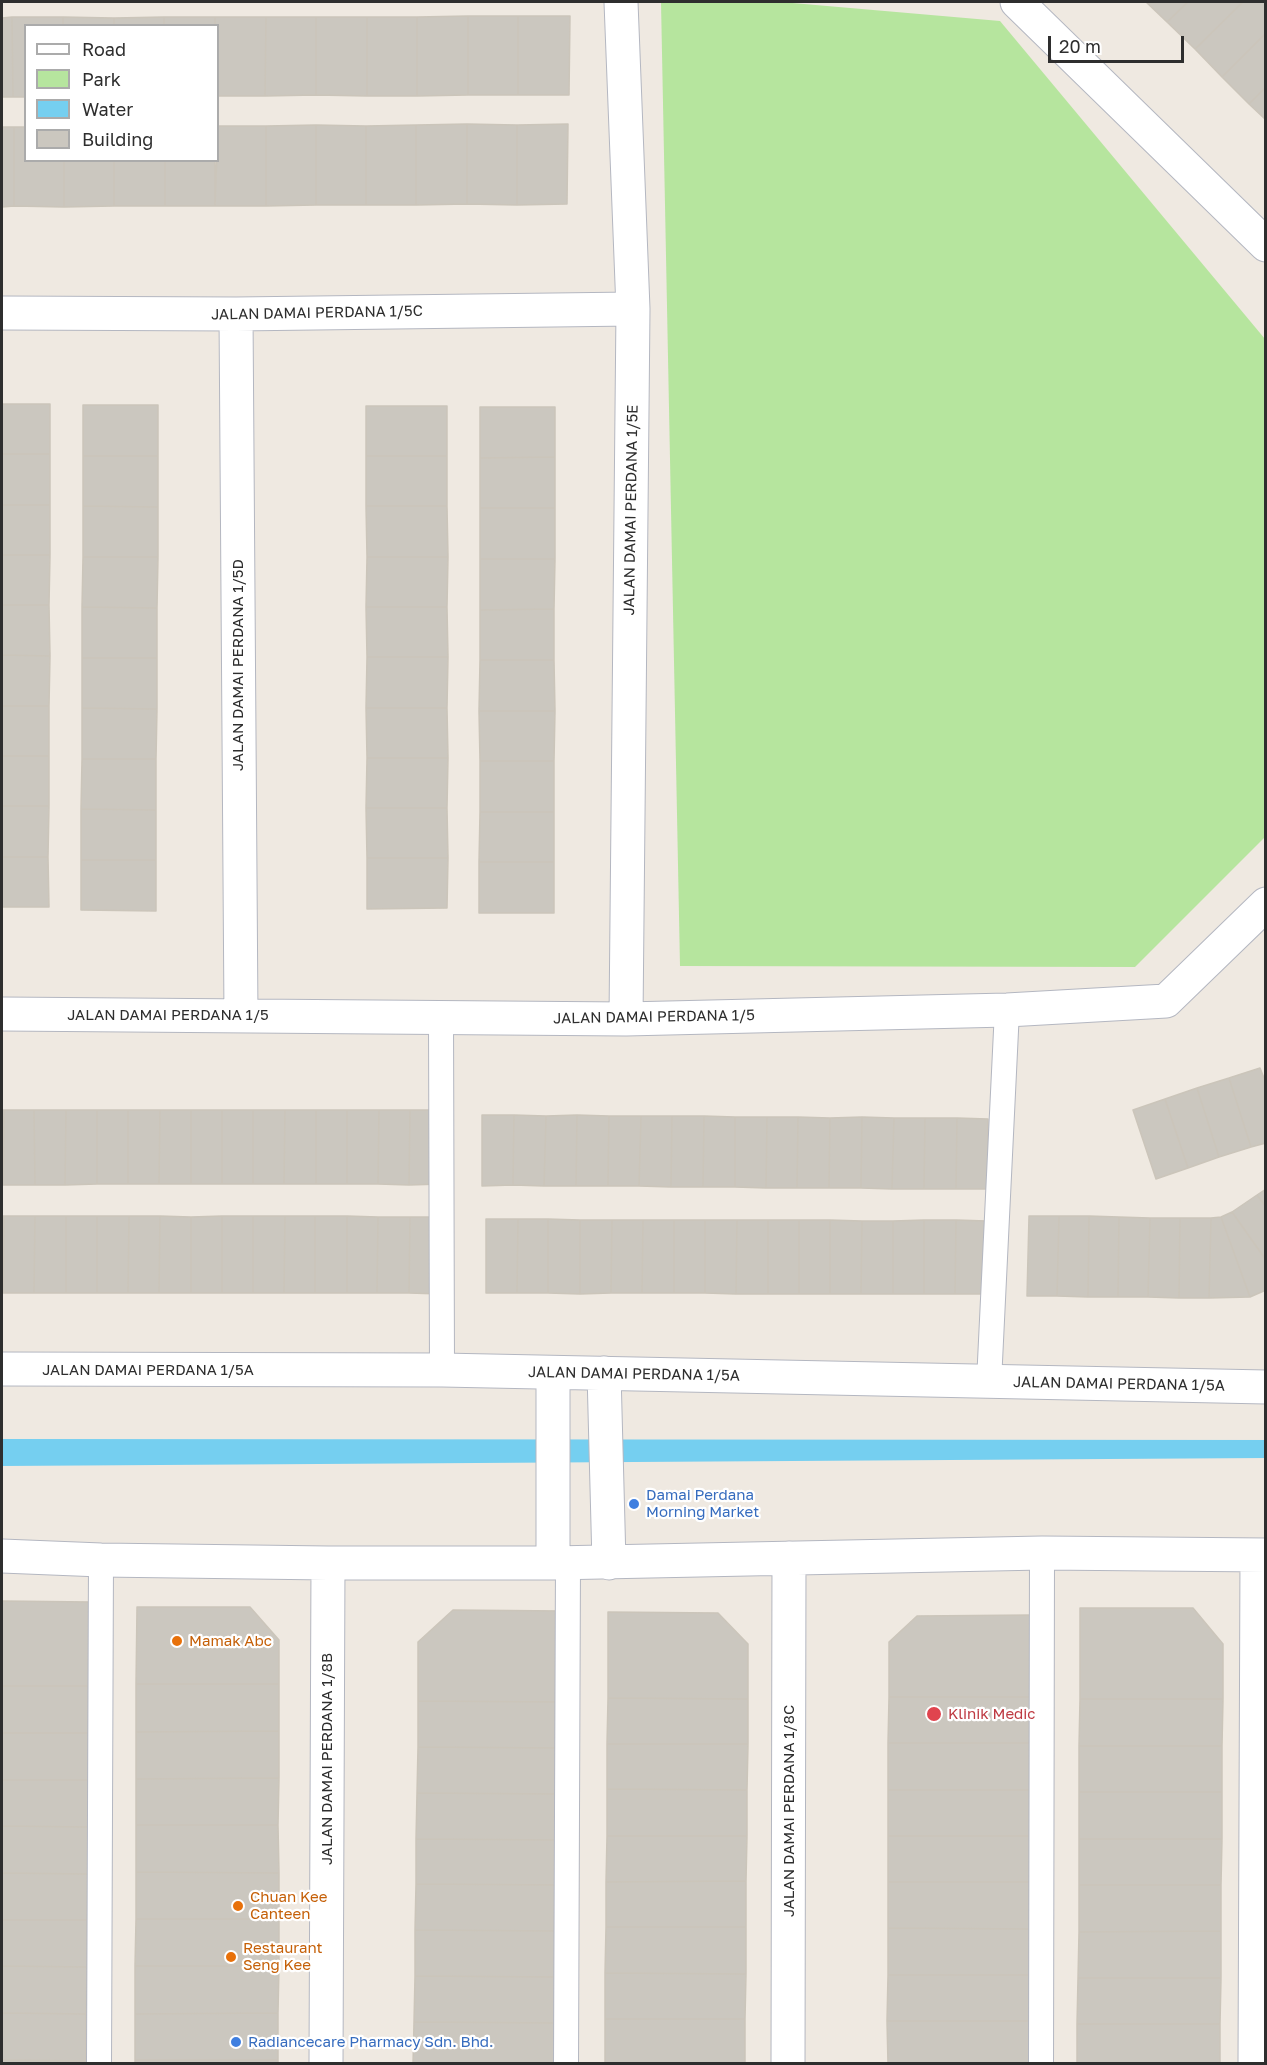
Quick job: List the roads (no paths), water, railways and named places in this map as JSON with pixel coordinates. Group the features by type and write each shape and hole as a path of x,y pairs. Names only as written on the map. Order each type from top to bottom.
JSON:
{"street":[{"name":"JALAN DAMAI PERDANA 1/5E","path":"621,2 633,309 626,1019"},
{"path":"1017,2 1266,245"},
{"name":"JALAN DAMAI PERDANA 1/5C","path":"2,313 236,314 633,309"},
{"name":"JALAN DAMAI PERDANA 1/5D","path":"236,314 241,1016"},
{"name":"JALAN DAMAI PERDANA 1/5","path":"2,1014 626,1019 1007,1010 1166,1001 1266,904"},
{"name":"JALAN DAMAI PERDANA 1/5A","path":"2,1369 442,1370 1266,1387"},
{"path":"553,1372 553,1470 560,1563"},
{"path":"604,1374 609,1563"},
{"path":"2,1556 101,1560 328,1563 609,1563 1042,1553 1261,1556 1255,2064"},
{"name":"JALAN DAMAI PERDANA 1/8C","path":"788,2064 789,1558"},
{"name":"JALAN DAMAI PERDANA 1/8B","path":"326,2064 328,1563"}],"lane":[{"path":"989,1382 1007,1010"},
{"path":"441,1017 442,1370"},
{"path":"1041,2064 1042,1553"},
{"path":"99,2064 101,1560"},
{"path":"560,1563 566,2064"}],"water":[{"path":"2,1439 1265,1440 1266,1458 2,1466"}],"place":[{"name":"Damai Perdana Morning Market","path":"634,1504"},
{"name":"Mamak Abc","path":"177,1641"},
{"name":"Klinik Medic","path":"934,1714"},
{"name":"Chuan Kee Canteen","path":"238,1906"},
{"name":"Restaurant Seng Kee","path":"231,1957"},
{"name":"Radiancecare Pharmacy Sdn. Bhd.","path":"236,2042"}]}
